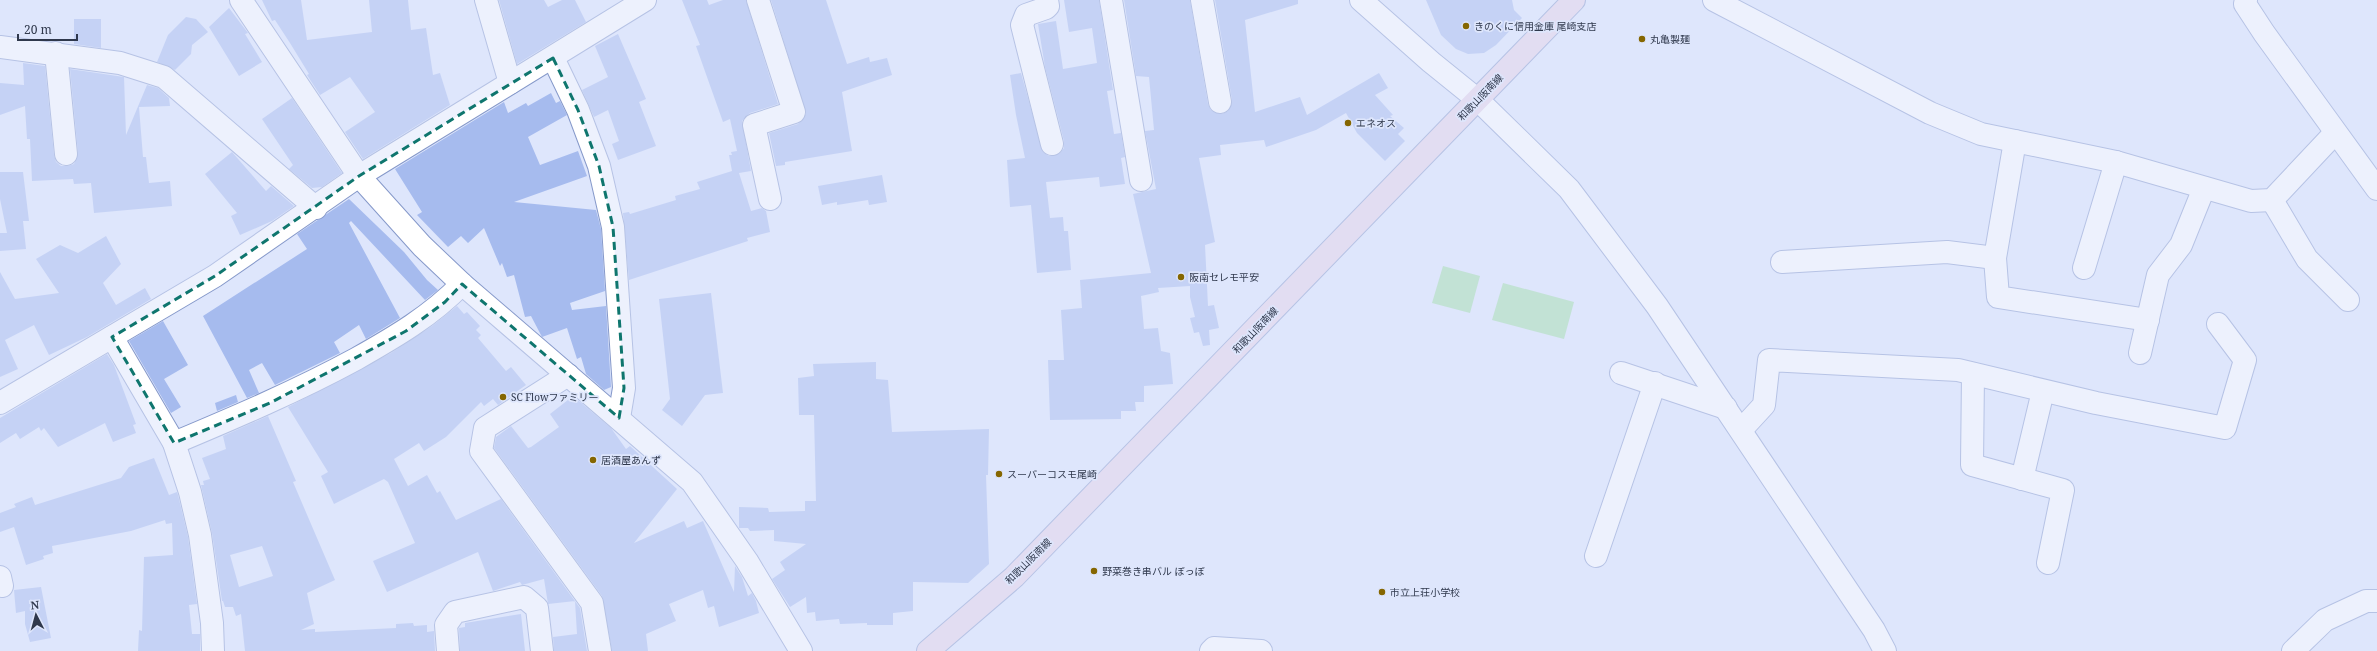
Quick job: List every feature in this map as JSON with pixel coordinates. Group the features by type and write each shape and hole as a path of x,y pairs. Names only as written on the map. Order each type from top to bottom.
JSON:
{"main road":[{"name":"和歌山阪南線","path":"928,651 1014,577 1574,0"}],"street":[{"path":"241,0 359,176 422,246 462,284 692,482 748,561 801,651"},
{"path":"486,0 510,83"},
{"path":"0,403 215,276 316,208 359,176 646,0"},
{"path":"758,0 794,112 754,125 770,199"},
{"path":"1047,0 1048,6 1046,8 1026,15 1022,25 1052,144"},
{"path":"1111,0 1141,180"},
{"path":"1202,0 1220,102"},
{"path":"1361,0 1431,62 1478,100 1569,189 1656,306 1726,408 1874,630 1885,651"},
{"path":"1714,0 1930,113 1982,134 2116,162 2251,201 2272,200 2335,133"},
{"path":"2246,0 2245,4 2264,33 2377,189"},
{"path":"0,47 56,53 120,63 164,77 316,208"},
{"path":"56,53 66,154"},
{"path":"552,58 578,110 599,166 613,227 624,388 619,418"},
{"path":"2015,141 1995,258 1998,297 2148,320"},
{"path":"2084,268 2116,162"},
{"path":"2140,353 2158,275 2181,245 2204,188"},
{"path":"2272,200 2307,259 2348,300"},
{"path":"1782,262 1947,252 1995,258"},
{"path":"174,443 276,400 406,331 445,302 462,284"},
{"path":"1741,430 1764,405 1769,360 1958,370 2096,403 2225,428 2244,360 2218,324"},
{"path":"112,337 174,443 190,492 200,535 212,623 213,651"},
{"path":"1621,373 1655,383 1726,408"},
{"path":"1973,374 1972,465 2063,490 2048,563"},
{"path":"568,375 485,428 481,451 592,603 600,651"},
{"path":"1596,556 1655,383"},
{"path":"2022,479 2043,391"},
{"path":"448,651 446,625 455,612 524,597 537,608 542,651"},
{"path":"2293,651 2325,620 2366,601 2377,601"},
{"path":"1211,651 1214,648 1261,651"}],"highlighted area":[{"path":"553,58 578,110 599,166 613,227 624,388 619,418 462,284 445,302 406,331 270,403 174,443 112,337 215,276 359,176"}],"shaded area":[{"path":"1443,266 1480,276 1470,313 1432,303"},
{"path":"1503,283 1574,302 1564,339 1492,320"}],"building":[{"path":"262,0 301,0 307,40 372,32 369,0 408,0 411,30 426,28 433,75 440,73 450,105 363,159 345,132 375,112 350,77 320,95 307,75 309,74 290,43 275,20 272,21"},
{"path":"499,0 544,0 548,7 562,0 575,0 586,22 517,64"},
{"path":"682,0 707,0 709,5 723,0 746,0 778,104 750,113 742,121 751,171 739,173 751,211 762,208 766,211 770,232 747,238 748,241 629,280 623,213 629,212 630,214 676,200 675,196 700,189 697,182 732,171 729,155 732,155 731,152 737,151 730,119 723,122 696,46 700,45"},
{"path":"771,0 826,0 847,64 869,57 870,62 887,58 892,75 842,92 852,151 785,162 785,165 776,166 769,133 798,124 806,114"},
{"path":"1064,0 1099,0 1113,90 1107,91 1114,134 1121,133 1125,157 1121,158 1125,184 1100,187 1099,177 1046,182 1050,218 1063,217 1064,231 1068,231 1071,270 1037,273 1031,205 1010,207 1007,160 1025,158 1016,115 1010,75 1021,73 1043,152 1049,156 1060,153 1064,148 1064,141 1045,67 1038,24 1056,21 1063,69 1097,63 1092,28 1069,32"},
{"path":"1124,0 1190,0 1208,104 1211,110 1222,114 1228,111 1232,100 1215,0 1298,0 1298,4 1245,20 1255,112 1300,97 1307,115 1379,73 1388,88 1375,95 1393,115 1390,116 1404,128 1398,134 1405,141 1385,161 1357,133 1346,113 1316,130 1266,147 1264,140 1220,145 1221,155 1199,158 1215,242 1205,245 1208,306 1214,305 1219,328 1209,330 1210,345 1203,346 1199,332 1194,333 1190,318 1195,317 1190,297 1190,286 1158,288 1159,292 1141,296 1144,329 1158,328 1161,351 1170,353 1173,384 1144,386 1144,402 1135,402 1136,411 1121,411 1121,419 1050,420 1048,360 1064,360 1061,310 1082,308 1080,280 1151,273 1133,194 1156,189 1145,131 1154,130 1149,77 1136,76"},
{"path":"1426,0 1512,0 1514,10 1522,18 1496,45 1484,53 1468,54 1456,49 1441,35"},
{"path":"229,8 248,33 245,34 262,62 239,76 209,27"},
{"path":"186,17 196,19 208,32 192,45 191,54 175,70 157,62 168,35"},
{"path":"74,19 101,19 101,48 74,44"},
{"path":"618,34 646,99 639,102 656,146 618,160 612,144 619,141 608,110 594,117 582,90 608,77 595,46"},
{"path":"23,63 45,66 54,155 56,162 61,166 74,164 78,153 70,69 124,77 126,135 147,85 158,88 169,98 170,106 139,107 143,157 146,157 149,183 170,181 172,206 94,213 91,183 74,184 73,179 32,181 30,139 27,139 25,106 0,115 0,83 24,85"},
{"path":"551,93 556,103 560,101 567,115 528,137 540,165 578,151 587,176 514,202 596,210 601,229 605,291 570,303 572,310 606,306 611,387 604,390 586,374 581,357 577,359 567,328 542,337 531,316 525,317 514,275 507,277 502,263 500,266 484,228 468,243 461,236 448,247 417,215 422,212 395,169 504,102 508,113 526,103 528,106"},
{"path":"292,98 342,173 322,187 312,188 289,169 293,165 262,119"},
{"path":"232,152 266,191 271,186 294,206 272,221 240,235 231,216 237,213 205,174"},
{"path":"0,172 23,172 29,221 23,221 26,249 0,251 0,233 7,233 0,199"},
{"path":"882,175 887,202 869,205 868,200 837,205 837,202 822,205 818,186"},
{"path":"349,199 404,252 427,280 438,290 425,300 351,221 349,223 400,318 366,339 359,325 334,342 340,353 275,385 262,363 249,370 259,393 247,398 203,316 307,249 297,234"},
{"path":"106,236 121,264 103,283 116,305 145,288 151,299 87,337 49,355 34,325 5,340 18,369 0,377 0,272 15,299 59,293 36,259 60,245 78,253"},
{"path":"711,293 723,393 705,395 682,426 662,410 670,399 659,299"},
{"path":"457,306 464,314 467,312 480,326 476,330 481,335 478,338 506,371 511,367 526,385 498,405 493,399 484,406 481,402 446,437 424,451 419,443 394,459 408,486 427,475 437,493 440,491 456,520 501,499 575,601 548,604 544,579 522,585 520,582 493,591 478,552 387,592 373,561 415,543 388,482 384,479 334,504 321,476 328,472 288,407 391,353 432,326"},
{"path":"163,321 188,365 164,379 181,407 171,413 129,341"},
{"path":"107,354 114,365 136,424 133,425 136,433 113,442 105,423 58,447 44,428 41,431 39,427 20,439 16,433 0,443 0,418"},
{"path":"876,362 876,379 888,380 892,432 989,429 988,475 986,475 989,564 968,583 913,582 913,611 893,613 893,625 867,625 867,623 840,624 839,619 816,621 815,612 807,613 806,597 790,607 772,579 785,570 780,562 806,544 774,541 774,530 750,531 748,528 739,528 739,507 768,508 769,512 805,511 805,501 816,501 814,415 799,415 798,378 814,376 813,364"},
{"path":"236,395 238,402 217,411 215,403"},
{"path":"573,396 611,428 626,449 630,446 677,489 634,543 684,521 687,528 703,521 734,592 735,566 742,577 748,596 752,593 759,613 719,627 714,606 708,608 703,590 669,604 676,621 646,634 648,651 612,651 602,596 494,448 496,437 511,426 528,448 531,447 559,427 550,414"},
{"path":"268,416 296,481 293,482 335,580 307,593 314,624 301,630 315,629 315,632 396,628 396,624 413,623 414,626 427,625 427,632 434,631 435,651 245,651 241,614 236,616 233,607 225,607 222,601 212,533 201,485 204,485 203,481 210,479 202,458 226,449 223,436","holes":["262,546 273,576 239,587 230,555"]},
{"path":"154,458 169,495 177,492 178,495 188,537 197,604 189,605 192,634 200,634 200,651 138,651 139,630 142,631 144,557 173,555 172,523 166,524 165,520 131,531 52,546 53,553 43,556 44,559 26,565 14,527 0,532 0,513 16,507 14,504 32,497 35,505 121,478 129,467"},
{"path":"41,587 51,638 30,642 25,624 25,611 16,613 14,590"},
{"path":"575,601 580,608 587,651 554,651 553,637 577,634"},
{"path":"521,614 525,651 460,651 459,628 465,627 465,623"}],"place":[{"name":"きのくに信用金庫 尾崎支店","path":"1466,26"},
{"name":"丸亀製麺","path":"1642,39"},
{"name":"エネオス","path":"1348,123"},
{"name":"阪南セレモ平安","path":"1181,277"},
{"name":"SC Flowファミリー","path":"503,397"},
{"name":"居酒屋あんず","path":"593,460"},
{"name":"スーパーコスモ尾崎","path":"999,474"},
{"name":"野菜巻き串バル ぽっぽ","path":"1094,571"},
{"name":"市立上荘小学校","path":"1382,592"}]}
